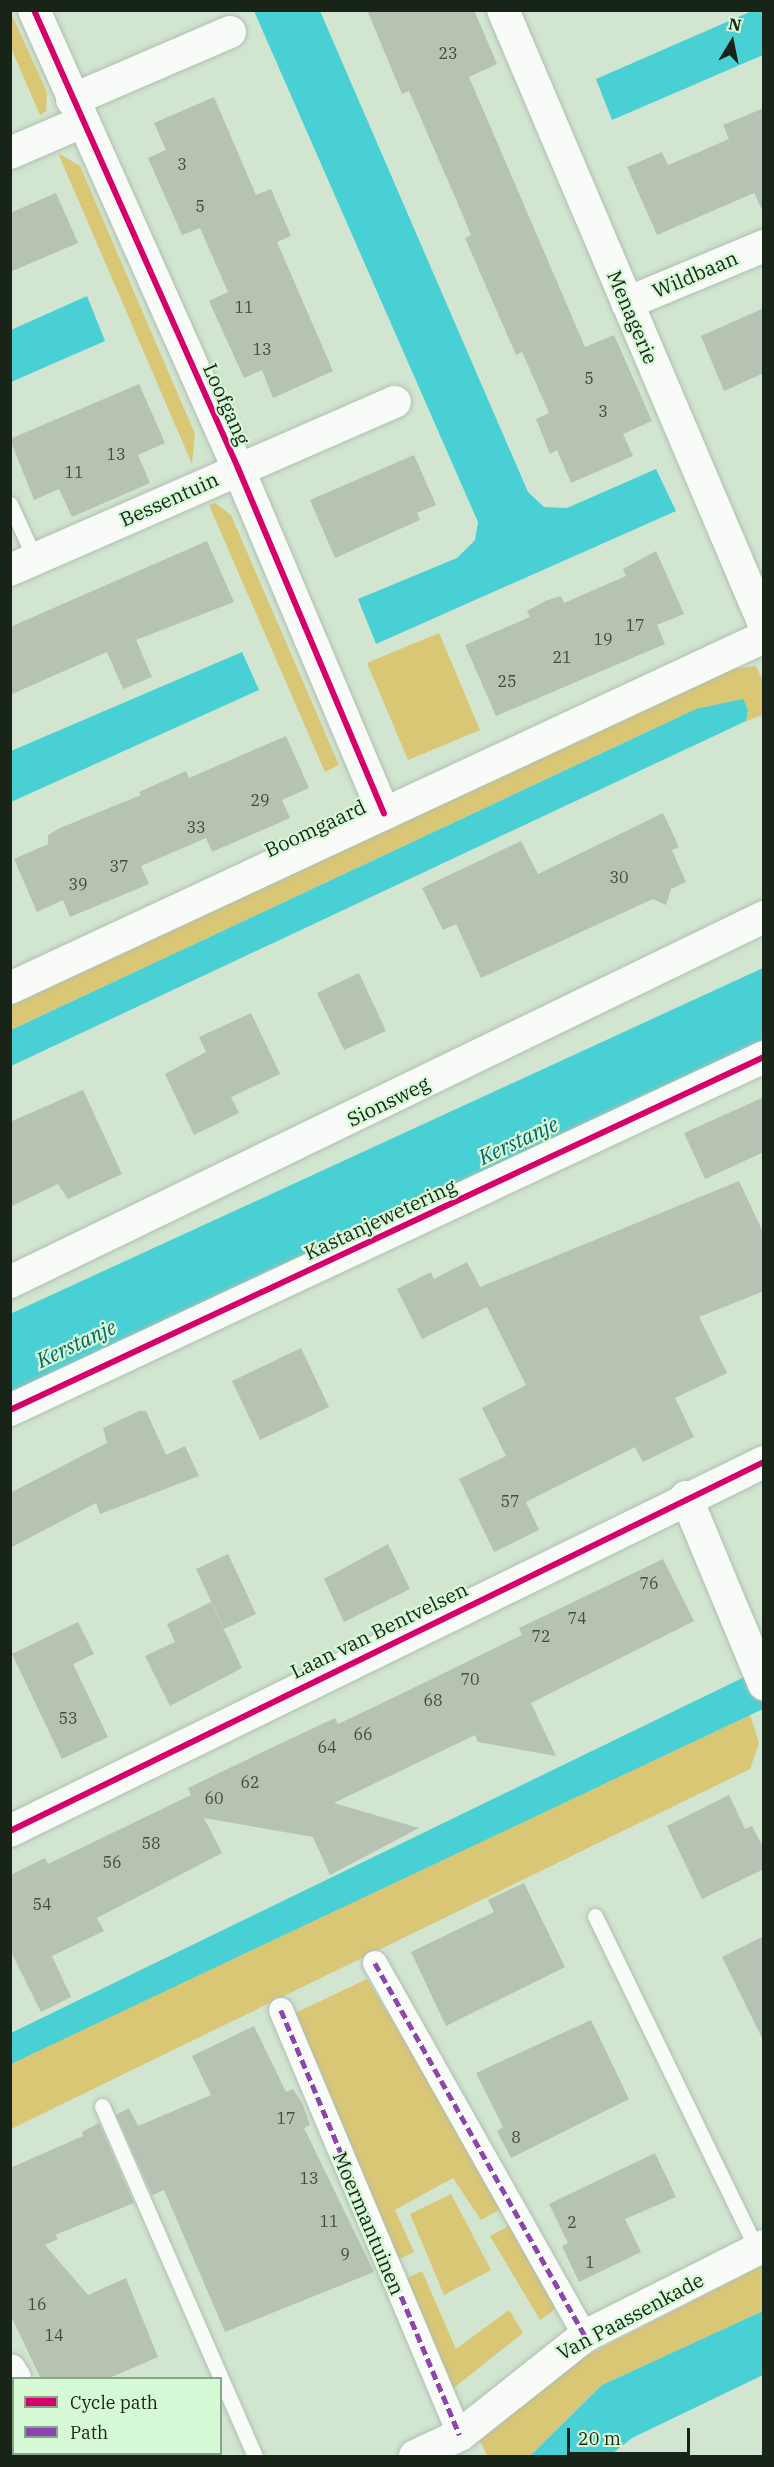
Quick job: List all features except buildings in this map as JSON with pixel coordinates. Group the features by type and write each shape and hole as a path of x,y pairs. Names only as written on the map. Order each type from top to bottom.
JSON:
{"street":[{"name":"Loofgang","path":"34,10 77,111 238,468 384,813"},
{"name":"Menagerie","path":"503,10 764,624"},
{"path":"10,153 77,111 230,32"},
{"name":"Wildbaan","path":"627,303 764,246"},
{"name":"Bessentuin","path":"22,565 238,468 395,402"},
{"name":"Boomgaard","path":"10,988 764,637"},
{"name":"Sionsweg","path":"10,1282 764,916"},
{"name":"Kastanjewetering","path":"10,1410 764,1057"},
{"name":"Laan van Bentvelsen","path":"10,1831 686,1497 764,1462"},
{"path":"686,1497 764,1684"},
{"path":"375,1963 585,2336"},
{"name":"Moermantuinen","path":"280,2010 460,2435"},
{"name":"Van Paassenkade","path":"415,2457 460,2435 585,2336 760,2248"}],"lane":[{"path":"10,504 22,565"},
{"path":"595,1916 760,2248"},
{"path":"102,2106 220,2377"},
{"path":"222,2381 255,2457"}],"shaded area":[{"path":"10,11 47,92 46,111 40,115 11,48"},
{"path":"58,153 80,166 195,434 192,464"},
{"path":"215,503 231,515 339,765 325,772 209,505"},
{"path":"439,633 480,730 408,760 367,663"},
{"path":"756,666 763,681 763,715 746,721 748,710 696,709 11,1030 10,1005 725,670"},
{"path":"750,1715 759,1743 750,1769 11,2129 10,2064"},
{"path":"367,1979 506,2206 481,2220 453,2178 395,2210 414,2252 391,2263 287,2017"},
{"path":"451,2194 491,2270 444,2295 410,2214"},
{"path":"514,2223 561,2305 540,2320 490,2236"},
{"path":"763,2265 763,2311 602,2385 530,2456 487,2456 480,2440 586,2356"},
{"path":"422,2271 456,2349 509,2310 523,2333 446,2394 401,2281"}],"water":[{"path":"254,11 320,11 528,492 544,507 567,508 656,469 676,511 376,644 358,599 457,558 475,540 478,522"},
{"path":"752,11 763,11 763,55 612,120 596,79"},
{"path":"87,296 105,341 11,382 11,330"},
{"path":"242,652 259,690 11,802 11,751"},
{"path":"743,699 748,710 746,721 11,1066 11,1030 696,709"},
{"name":"Kerstanje","path":"763,968 763,1043 11,1397 10,1314"},
{"path":"763,1668 763,1709 11,2064 11,2033"},
{"path":"763,2311 763,2375 632,2438 609,2456 530,2456 602,2385"}],"marked path":[{"path":"375,1963 585,2336"},
{"path":"281,2010 460,2435"}],"cycle path":[{"path":"34,10 238,468 384,813"},
{"path":"10,1410 764,1057"},
{"path":"10,1831 764,1462"}]}
